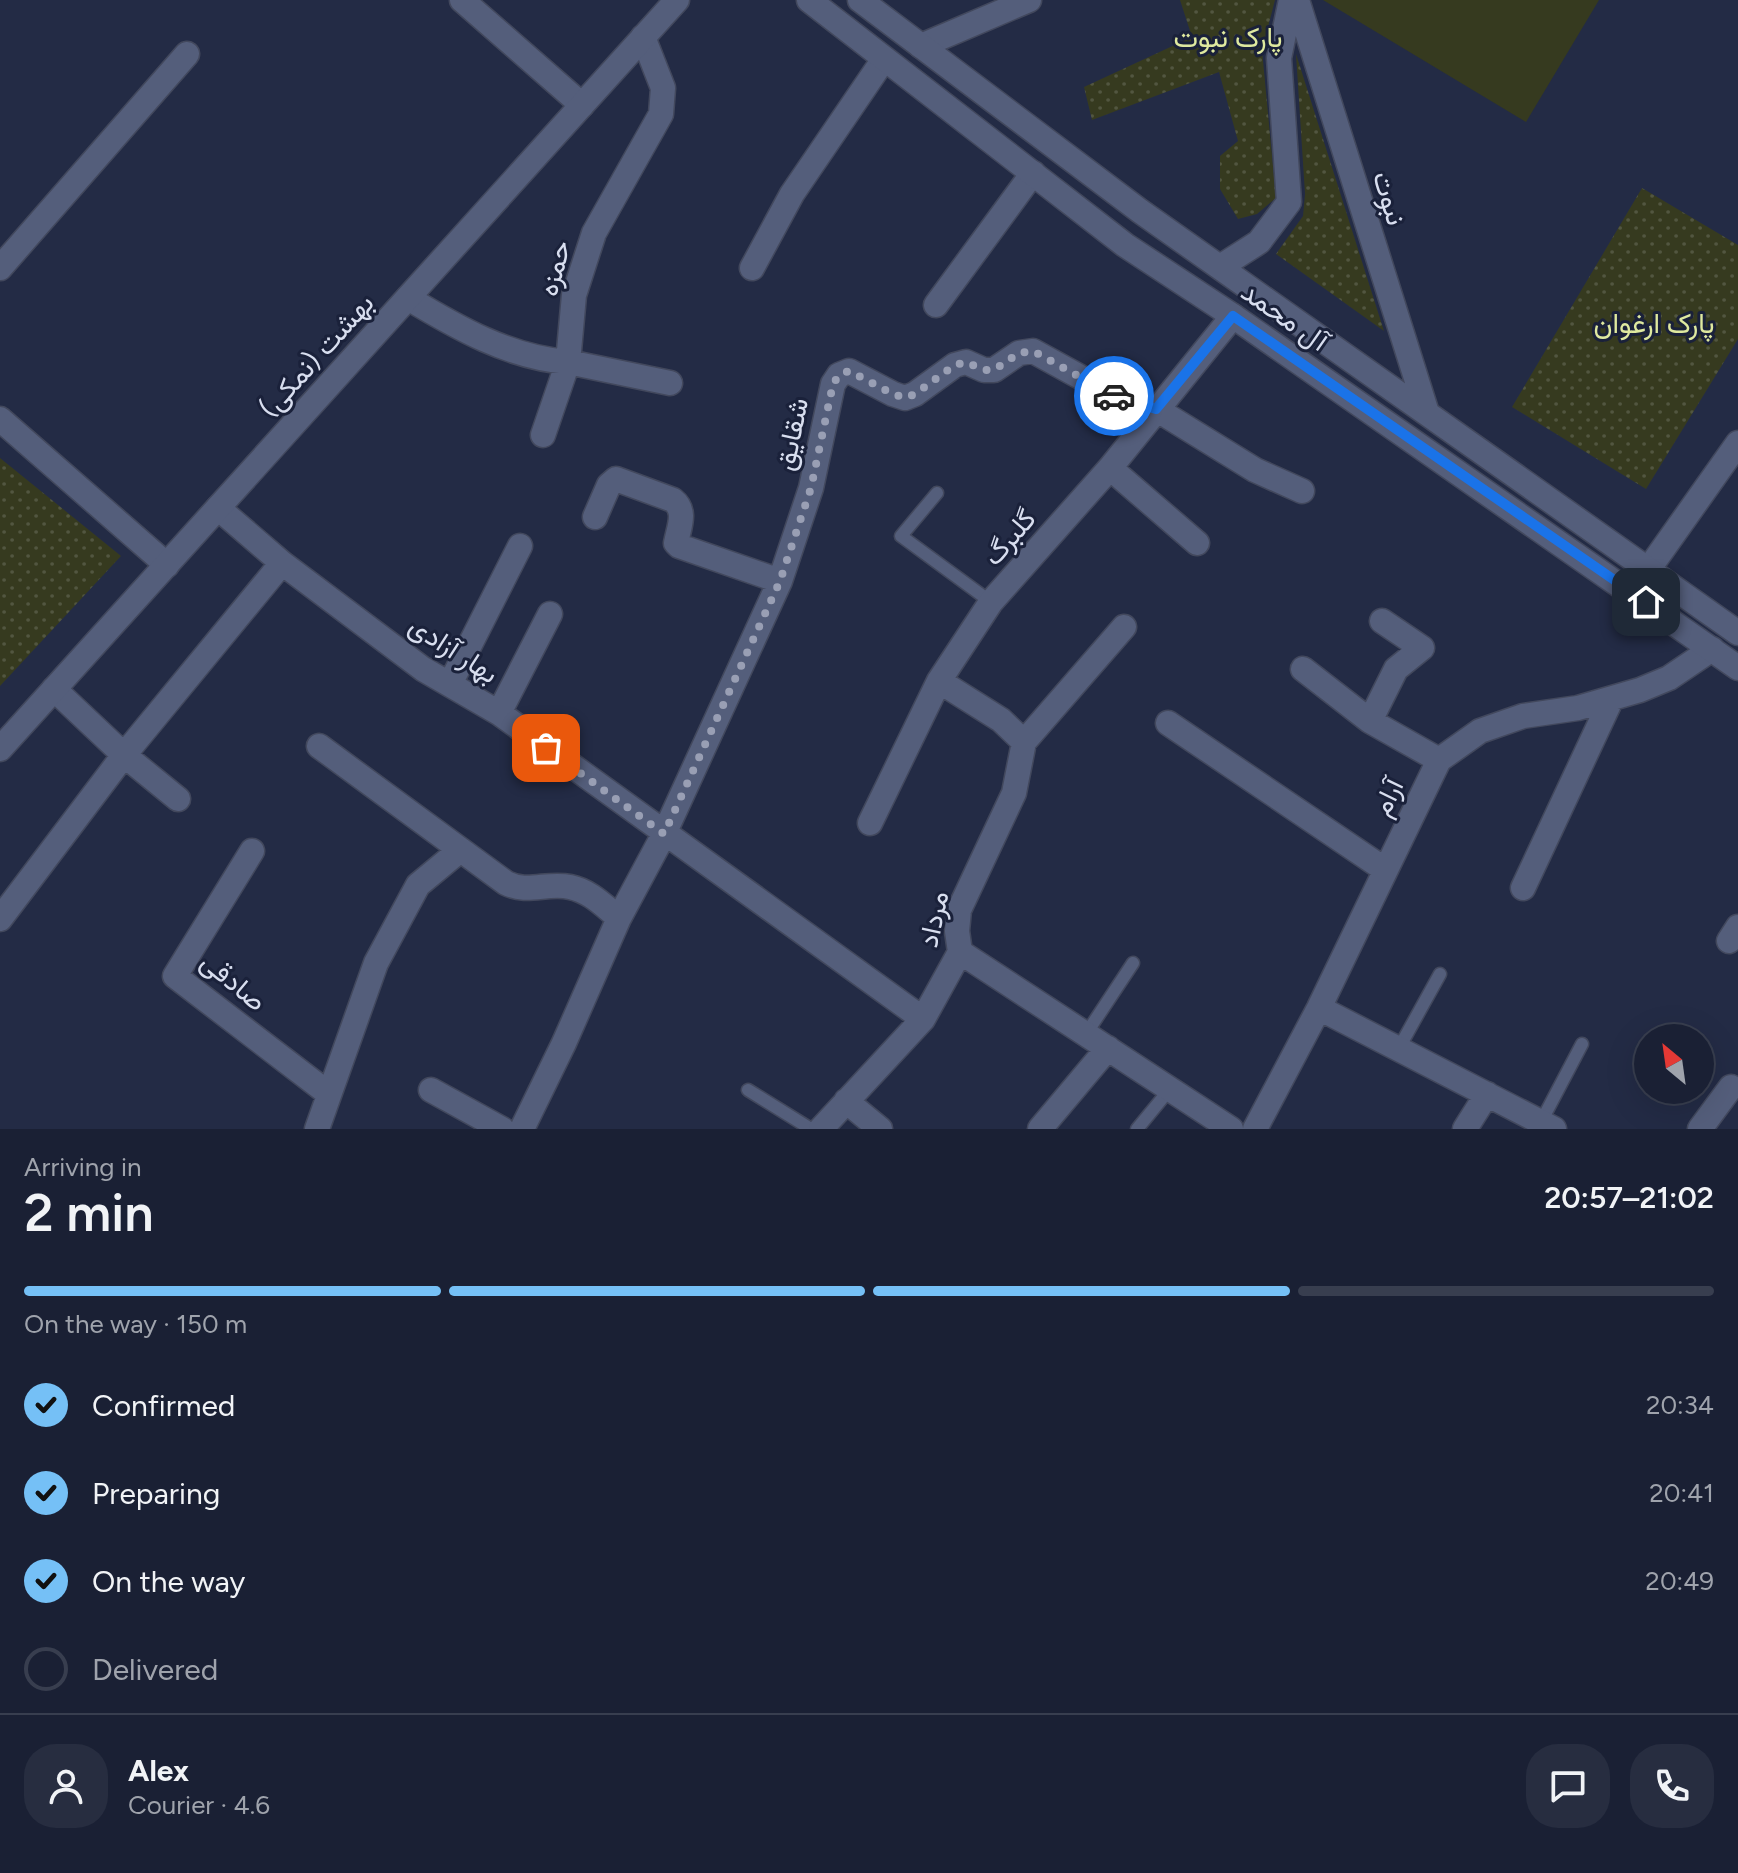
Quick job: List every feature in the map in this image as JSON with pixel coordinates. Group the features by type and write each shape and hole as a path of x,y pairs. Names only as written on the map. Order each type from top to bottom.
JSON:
{"street":[{"path":"462,0 582,105"},
{"name":"بهشت (نمکی)","path":"0,749 677,0"},
{"name":"آل محمد","path":"809,0 1125,245 1233,316 1738,668"},
{"name":"آل محمد","path":"860,0 1220,267 1738,633"},
{"path":"921,46 1029,0"},
{"path":"1220,267 1259,242 1289,202 1279,58 1291,0"},
{"name":"نبوت","path":"1297,0 1427,413"},
{"name":"حمزه","path":"543,435 568,362 574,295 594,233 661,114 663,88 643,37"},
{"path":"0,268 187,54"},
{"path":"752,268 792,194 884,59"},
{"path":"936,305 1033,173"},
{"path":"408,298 466,333 549,361 568,362 670,383"},
{"name":"گلبرگ","path":"870,823 939,681 991,602 1110,468 1233,316"},
{"name":"شقایق","path":"522,1129 619,918 664,834 780,581 811,488 833,384 839,375 849,371 905,398 955,365 966,362 984,370 994,370 1026,351 1033,351 1113,395 1156,409"},
{"path":"1156,409 1255,470 1302,491"},
{"path":"0,419 167,565"},
{"path":"1648,570 1738,443"},
{"path":"1110,468 1197,543"},
{"path":"595,517 609,485 616,479 679,504 682,510 676,543 679,546 780,581"},
{"name":"بهار آزادی","path":"218,508 282,563 423,669 499,713 923,1019"},
{"path":"450,684 520,546"},
{"path":"0,919 124,755 282,563"},
{"path":"499,713 550,614"},
{"path":"1370,721 1396,669 1422,648 1382,621"},
{"path":"939,681 1001,720 1024,742 1124,627"},
{"name":"آرام","path":"1255,1129 1319,1008 1439,760 1480,731 1523,716 1611,700 1669,678 1712,649"},
{"path":"1303,669 1370,721 1439,760"},
{"path":"54,689 124,755 178,799"},
{"path":"1523,888 1611,700"},
{"path":"1168,723 1384,869"},
{"name":"مرداد","path":"821,1129 923,1019 960,952 957,931 959,910 1014,793 1024,742"},
{"path":"319,746 459,851 513,887 522,890 568,886 589,894 619,918"},
{"name":"صادقی","path":"252,851 175,976 329,1094"},
{"path":"317,1129 376,963 418,885 459,851"},
{"path":"960,952 1231,1129"},
{"path":"1319,1008 1548,1125"},
{"path":"1040,1129 1108,1048"},
{"path":"1700,1129 1731,1087"},
{"path":"431,1090 502,1129"},
{"path":"1465,1129 1487,1094"},
{"path":"846,1101 880,1129"}],"lane":[{"path":"937,493 901,536 991,602"},
{"path":"1086,1034 1133,963"},
{"path":"1399,1048 1440,974"},
{"path":"1548,1125 1582,1044"},
{"path":"1137,1129 1170,1089"},
{"path":"748,1090 811,1129"}],"green space":[{"name":"پارک نبوت","path":"1180,0 1275,0 1262,50 1276,198 1257,214 1238,219 1220,189 1220,156 1238,141 1219,72 1092,120 1084,87 1192,37"},
{"path":"1323,0 1599,0 1526,122"},
{"path":"1296,54 1384,331 1276,254 1303,216 1305,194"},
{"name":"پارک ارغوان","path":"1642,188 1738,245 1738,339 1646,489 1512,407"},
{"path":"0,458 121,556 0,686"}],"way so far":[{"path":"546,748 664,834 780,581 811,488 833,384 839,375 849,371 905,398 955,365 966,362 984,370 994,370 1019,353 1033,351 1114,396"}],"route":[{"path":"1114,396 1156,409 1233,316 1646,602"}]}
